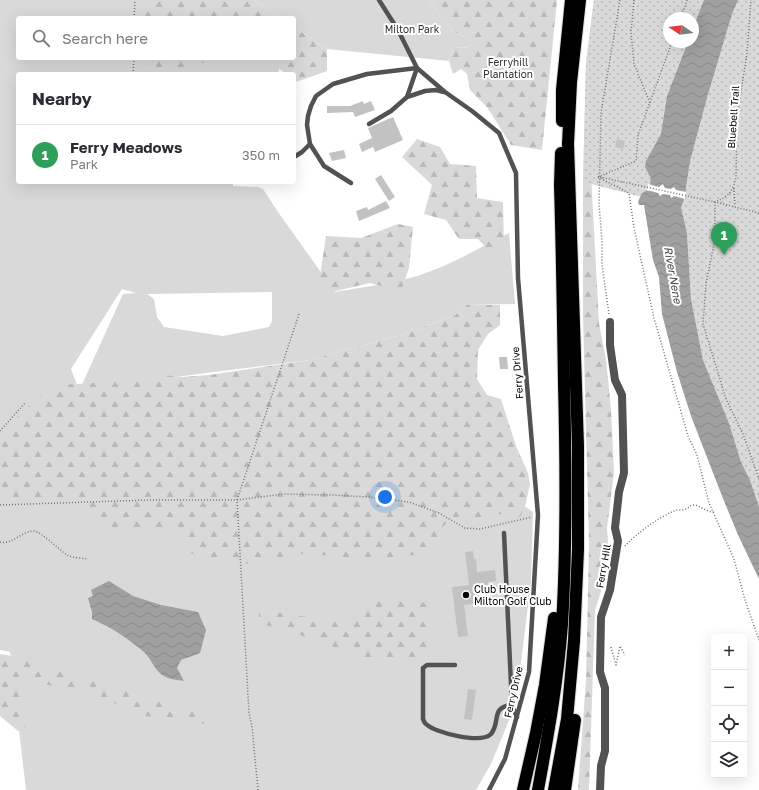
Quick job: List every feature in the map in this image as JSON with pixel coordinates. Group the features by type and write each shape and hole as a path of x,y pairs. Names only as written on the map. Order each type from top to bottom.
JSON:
{"highway":[{"path":"538,790 548,737 562,625 566,465 560,185 562,90 571,0"},
{"path":"565,790 575,717 581,641 578,549 578,446 568,144 571,82 580,0"},
{"path":"523,790 545,685 565,541"},
{"path":"554,790 567,719 574,640 578,549"}],"street":[{"name":"Ferry Hill","path":"600,790 601,766 605,751 605,688 600,672 601,617 610,590 618,541 615,528 619,492 624,473 622,395 615,380 610,345 610,322"}],"lane":[{"name":"Ferry Drive","path":"379,0 398,30 417,68 445,92 499,133 516,173 518,278 538,515 528,672 505,759 489,790"},
{"path":"351,183 324,166 310,144 307,126 311,106 316,96 333,84 367,74 417,68 407,97"},
{"path":"369,124 391,111 407,97 425,91 436,90 445,92"},
{"path":"296,156 310,144"},
{"path":"504,532 512,705 517,717"},
{"path":"455,665 427,665 423,668 423,719 427,725 442,732 470,738 485,737 490,735 493,730 498,712 501,708 504,705 512,705"}],"path":[{"path":"134,16 135,0"},
{"path":"610,322 602,265 598,177 601,113 620,0"},
{"path":"634,0 630,32 634,64 650,103"},
{"path":"683,12 687,0"},
{"name":"Bluebell Trail","path":"735,206 734,187 737,163 737,118 747,52 751,0"},
{"path":"598,177 636,161 638,135 670,48"},
{"path":"133,72 134,60"},
{"path":"598,177 735,206 759,213"},
{"path":"598,177 629,193 634,228 654,318 688,436 697,455 709,503 734,559 745,600 759,640"},
{"path":"715,202 730,193 734,187"},
{"path":"715,202 715,239 706,284 704,324 726,399 743,434 759,479"},
{"path":"258,790 252,726 249,713 238,500 299,314"},
{"path":"0,431 25,403"},
{"path":"0,505 149,500 238,500 284,494 369,497 409,502 439,513 465,528 480,530 538,515"},
{"path":"632,539 663,516 676,510 686,509 690,506 696,505 708,512 714,512"},
{"path":"0,542 11,542 21,534 34,531 41,533 68,556 88,559"},
{"path":"611,647 616,665 620,646 625,655"}],"green space":[{"path":"0,0 197,0 216,16 16,16 16,60 269,60 279,68 278,72 16,72 16,184 233,184 233,186 258,187 263,189 335,292 388,283 420,275 454,261 509,233 515,304 467,305 454,316 401,335 310,360 80,389 123,294 136,293 122,289 71,369 86,408 481,475 533,512 531,582 517,694 510,718 491,764 476,790 26,790 10,652 0,650","holes":["272,292 272,321 269,327 223,336 164,327 157,317 154,299 147,294"]},
{"path":"145,0 255,0 278,16 145,16"},
{"name":"Milton Park","path":"255,0 429,0 452,31 469,39 471,47 452,48 449,61 327,49 296,28 296,16 278,16"},
{"name":"Ferryhill Plantation","path":"429,0 557,0 542,150 511,145 487,107 470,90 467,74 461,69 453,74 449,61 452,48 471,47 469,39 452,31"},
{"path":"594,0 614,0 591,174 599,323 606,360 611,409 614,473 607,528 608,543 599,582 602,588 595,610 589,790 578,790 586,680 589,545 583,315 583,182 586,63"},
{"path":"594,0 759,0 759,507 750,480 741,462 729,423 703,360 691,299 687,233 681,207 583,182 586,63"},
{"path":"296,28 327,49 327,71 296,82 296,72 284,72 268,60 296,60"},
{"path":"144,60 218,60 155,72 144,72"},
{"path":"417,139 440,147 450,164 476,166 477,198 503,202 504,249 493,255 478,239 459,239 446,220 424,214 432,185 402,157"},
{"path":"398,224 413,227 409,268 401,291 370,283 332,292 320,276 326,236 361,238"},
{"path":"467,305 500,305 500,325 488,334 478,350 477,379 487,395 501,399 516,446 528,473 530,484 525,507 519,519 504,513 470,522 452,517 440,530 438,550 419,554 385,559 354,559 306,553 256,564 233,563 219,559 198,558 185,548 185,536 176,529 104,532 85,510 78,497 0,502 0,445 10,425 23,411 42,395 61,385 126,381 162,375 182,377 209,375 310,360 401,335 454,316"},
{"path":"366,599 431,603 430,633 424,658 368,659 283,629 261,624 258,610 350,623"},
{"path":"0,654 210,716 203,724 138,715 92,692 22,681 25,731 18,731 0,716"}],"water":[{"name":"River Nene","path":"704,0 738,0 732,14 708,94 690,161 684,200 681,207 687,233 691,299 703,360 729,423 741,462 750,480 759,507 759,579 738,535 691,416 677,372 662,314 659,277 653,260 644,205 639,205 638,202 643,193 649,191 651,177 645,167 646,161 661,134 667,96 686,48 699,48 699,13"},
{"path":"109,581 133,596 161,605 198,612 206,630 200,653 181,660 177,668 184,681 162,675 147,655 139,648 126,638 92,619 92,612 88,598 93,596 91,590"}],"pier":[{"path":"648,184 659,187 663,184 665,188 671,189 674,187 676,190 686,192 685,199 674,196 671,198 670,195 663,194 660,196 658,193 643,190 647,189"}],"building":[{"path":"363,101 364,104 371,101 375,110 355,117 353,112 327,113 327,106 350,106"},
{"path":"393,117 403,140 375,152 373,147 362,152 359,144 372,138 368,128"},
{"path":"617,139 625,141 623,149 615,147"},
{"path":"344,150 346,158 332,161 329,153"},
{"path":"381,175 395,197 389,201 375,179"},
{"path":"386,201 390,208 359,221 356,211 367,207 368,210"},
{"path":"499,357 507,357 508,369 500,369"},
{"name":"Club House Milton Golf Club","path":"473,551 474,559 476,559 477,572 495,570 496,581 488,582 489,591 478,593 480,603 464,605 468,636 458,637 452,587 469,585 465,552"},
{"path":"468,689 476,690 472,720 464,719"}],"place":[{"name":"Ferry Meadows","path":"724,255"},
{"name":"Club House Milton Golf Club","path":"466,595"}]}
